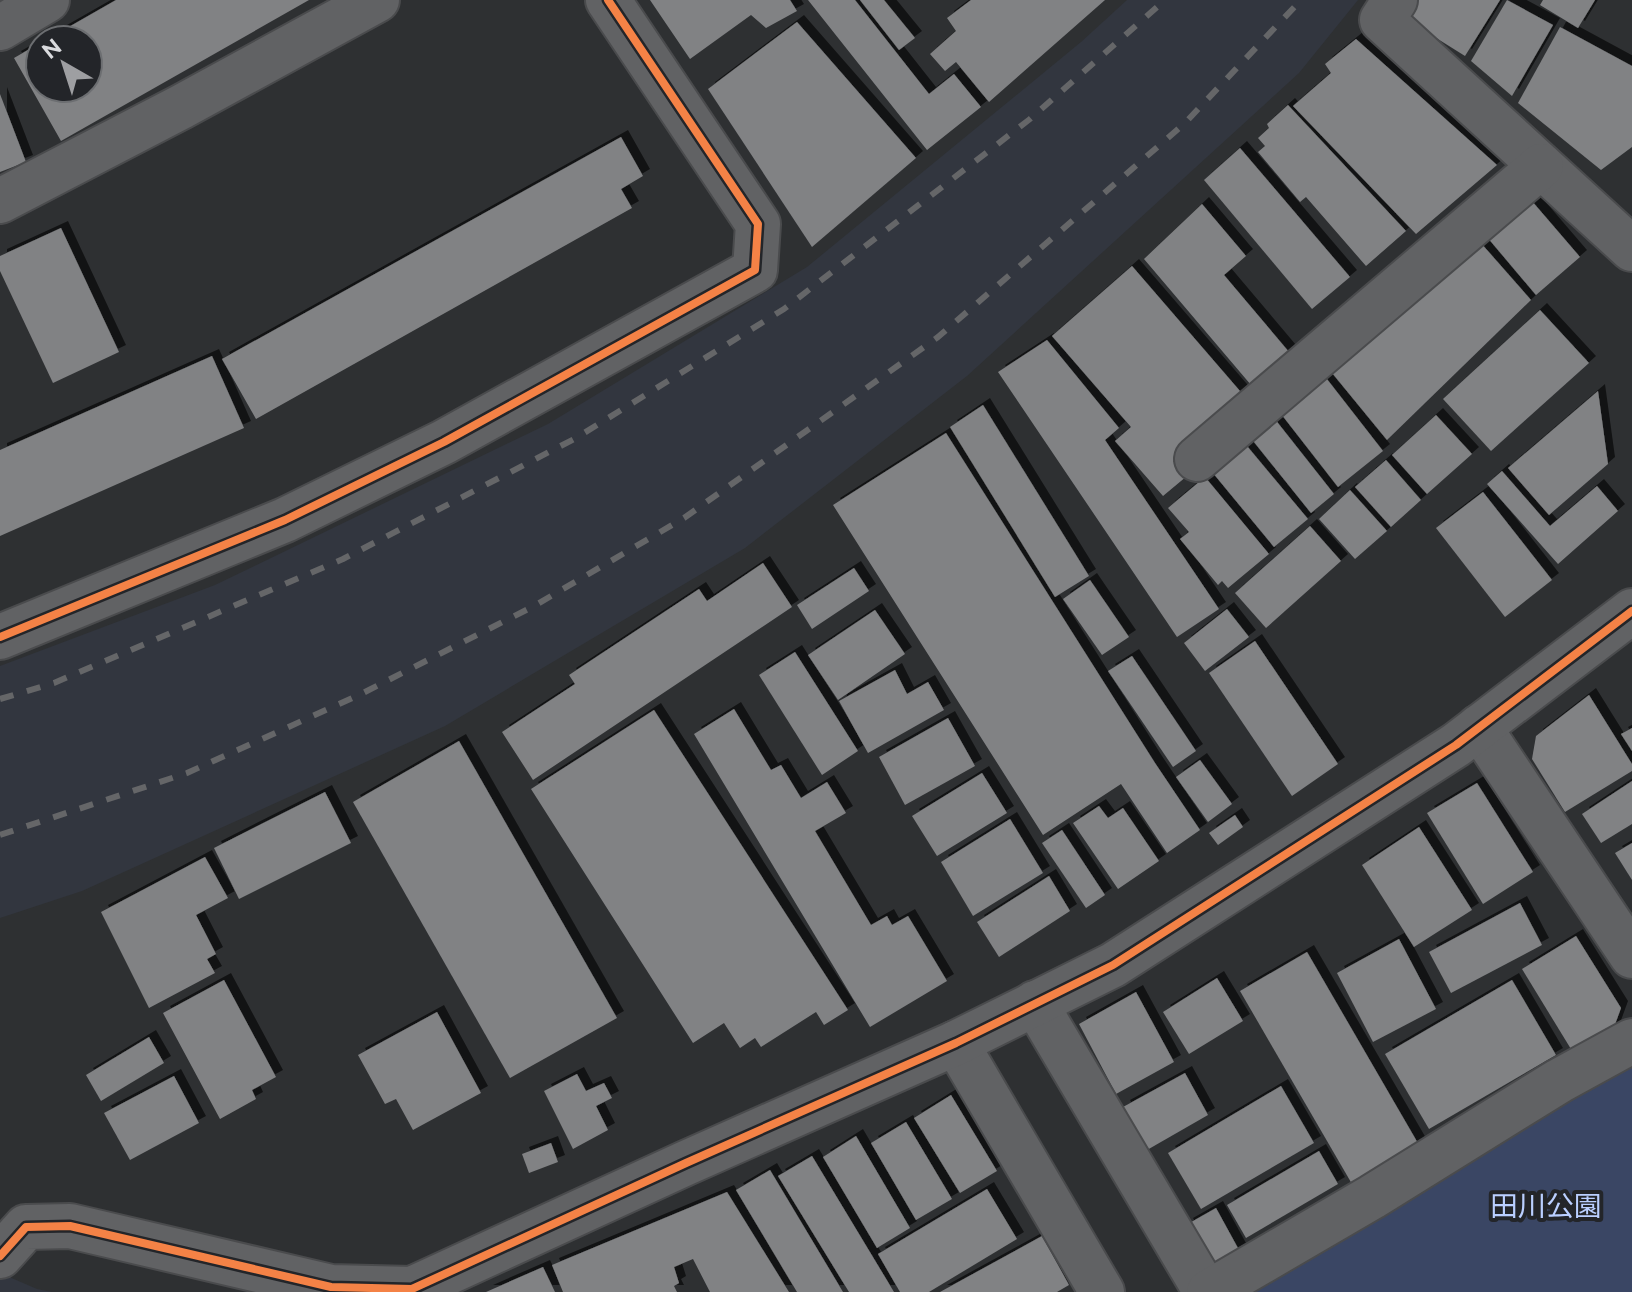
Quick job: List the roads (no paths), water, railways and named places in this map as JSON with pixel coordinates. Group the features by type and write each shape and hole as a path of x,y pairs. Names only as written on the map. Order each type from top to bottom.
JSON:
{"street":[{"path":"0,28 47,0"},
{"path":"0,201 377,0"},
{"path":"0,637 285,520 444,442 755,270 758,224 608,0"},
{"path":"1395,0 1382,20 1632,249"},
{"path":"1197,459 1541,166"},
{"path":"0,1256 26,1227 70,1226 331,1287 412,1289 956,1043 1113,965 1456,745 1632,611"},
{"path":"1479,727 1632,956"},
{"path":"1035,1003 1207,1292 1372,1197 1559,1081 1632,1041"},
{"path":"956,1043 1102,1292"}],"railway":[{"path":"0,699 54,683 343,559 576,438 784,309 1030,119 1165,0"},
{"path":"0,835 187,773 359,695 534,606 684,518 938,337 1184,124 1301,0"}],"park label":[{"name":"田川公園","path":"1546,1206"}]}
